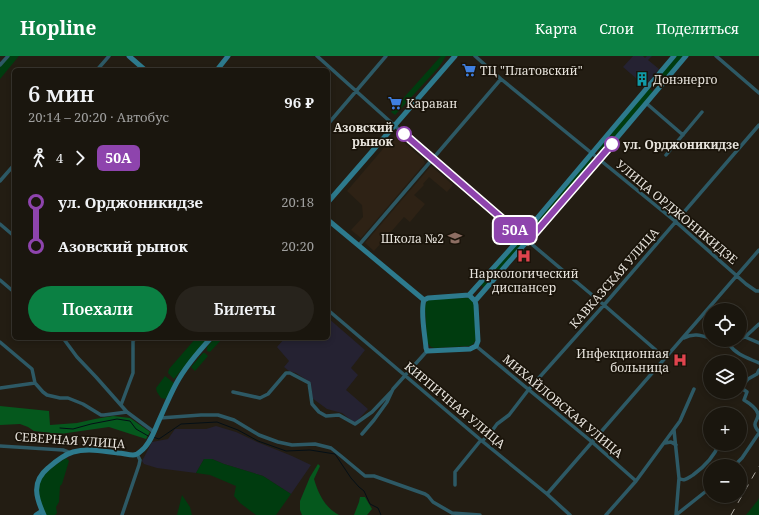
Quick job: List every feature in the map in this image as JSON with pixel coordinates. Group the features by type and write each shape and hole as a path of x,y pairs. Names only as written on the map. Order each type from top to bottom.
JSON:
{"street":[{"path":"0,65 8,56"},
{"path":"99,68 109,56"},
{"path":"129,56 143,68"},
{"path":"218,68 228,56"},
{"path":"317,56 404,134"},
{"path":"330,122 386,56"},
{"path":"394,125 408,105 451,56"},
{"path":"330,201 455,56"},
{"name":"УЛИЦА ОРДЖОНИКИДЗЕ","path":"475,56 676,222 746,284 758,291"},
{"path":"424,300 428,298 469,295 522,236 674,56"},
{"path":"475,301 599,159 686,56"},
{"path":"716,56 759,93"},
{"path":"137,68 138,64"},
{"path":"359,245 501,79"},
{"path":"646,103 683,135"},
{"path":"666,155 702,112"},
{"name":"КАВКАЗСКАЯ УЛИЦА","path":"455,485 455,472 481,440 489,435 497,424 508,416 529,389 759,126"},
{"path":"434,158 522,236 665,358"},
{"path":"0,181 12,167"},
{"path":"330,222 424,300"},
{"path":"0,224 12,234"},
{"path":"547,494 759,250"},
{"path":"0,280 12,290"},
{"path":"233,392 260,398 268,394 286,373 290,373 309,383 312,404 319,412 326,416 339,415 355,424 372,412 427,351 470,349 476,346 478,341 475,301 469,295"},
{"path":"424,300 423,313 427,351"},
{"name":"КИРПИЧНАЯ УЛИЦА","path":"330,312 570,515"},
{"path":"747,335 759,324"},
{"path":"681,339 696,334 703,336"},
{"path":"747,338 759,343"},
{"path":"64,340 77,357 96,376 127,412 154,432"},
{"path":"121,405 133,373 133,340"},
{"path":"122,515 139,465 140,460 138,454 149,442 183,372 209,340"},
{"path":"0,342 32,369 35,383 47,395 68,398 83,404 104,416 127,412"},
{"name":"МИХАЙЛОВСКАЯ УЛИЦА","path":"476,346 592,442 636,481"},
{"path":"731,347 738,354 759,363"},
{"path":"747,380 757,374 759,370"},
{"path":"0,388 35,383"},
{"path":"606,515 636,481 674,430 680,421 694,390"},
{"path":"362,434 387,402 392,391"},
{"path":"741,459 759,433 755,428 755,422 758,414 744,399"},
{"path":"160,418 218,415 234,420 259,435 278,442 292,445 315,444 331,448 365,476 374,476 425,494 433,502 452,513 480,515"},
{"path":"674,430 679,478 676,515"},
{"path":"664,444 671,442 676,445"},
{"name":"СЕВЕРНАЯ УЛИЦА","path":"0,446 63,450 71,453 88,450 132,455 138,454"},
{"path":"679,478 681,480 687,479 702,469 716,451"},
{"path":"36,515 43,513 36,495 40,476 62,457 71,453"},
{"path":"676,515 703,494"}],"shaded area":[{"path":"633,56 643,56 645,58 647,56 652,56 648,60 659,69 645,86 623,67"},
{"name":"Азовский рынок","path":"394,136 400,139 423,159 425,163 361,238 351,230 363,217 362,205 347,191"},
{"path":"431,166 453,185 447,192 429,177 423,184 424,185 414,195 425,204 410,222 404,217 374,251 365,243"},
{"path":"330,320 365,350 351,368 358,375 346,390 368,409 355,423 342,413 327,409 312,398 311,383 284,367 289,361 277,347 283,340 330,340"},
{"path":"216,426 236,432 311,465 291,494 263,476 212,459 204,459 196,473 157,468 144,464 142,461 152,442 168,439 175,429 206,429"}],"green space":[{"path":"9,56 19,56 0,79 0,67"},
{"path":"441,56 446,56 439,67 395,115 391,112"},
{"path":"676,56 683,56 662,82 657,78"},
{"path":"649,88 653,92 602,152 598,149"},
{"path":"590,158 593,161 529,236 526,234"},
{"path":"518,243 521,246 484,288 480,284"},
{"path":"430,299 471,299 474,304 476,340 473,344 469,346 431,347 427,342 425,306 427,301"},
{"path":"194,340 206,340 174,379 168,373 169,369"},
{"path":"213,340 221,340 210,352 207,351 207,347"},
{"path":"203,353 208,356 195,371 191,367"},
{"path":"165,376 174,383 166,399 161,398 156,388"},
{"path":"0,406 49,411 50,425 77,423 113,416 130,418 150,432 146,439 109,427 60,434 34,431 20,424 0,425"},
{"path":"66,458 69,461 62,484 60,486 59,502 56,507 57,513 55,515 45,515 38,496 40,482 50,470"},
{"path":"204,459 212,459 263,476 291,494 276,515 256,515 240,503 234,496 236,486 210,475 196,473"},
{"path":"318,464 320,466 314,479 318,490 326,504 339,515 302,515 300,510 300,501 310,477"},
{"path":"182,495 190,507 192,515 177,515"},
{"path":"360,497 365,497 372,509 367,515 354,515"},
{"path":"759,498 759,515 746,515 758,500"}],"waterway":[{"path":"60,428 73,429 117,419 130,421 136,429 150,437"},
{"path":"153,437 159,439 181,424 217,422 238,430 258,441 286,451 310,450 335,454 351,478 364,491 370,504 378,508 381,515"}],"railway":[{"path":"731,515 759,466"}],"bus line":[{"name":"50А","path":"404,134 434,158 528,241 612,144"}],"place":[{"name":"ТЦ \"Платовский\"","path":"469,70"},
{"name":"Донэнерго","path":"642,79"},
{"name":"Караван","path":"395,103"},
{"name":"Азовский рынок","path":"404,134"},
{"name":"ул. Орджоникидзе","path":"612,144"},
{"name":"Школа №2","path":"455,238"},
{"name":"Наркологический диспансер","path":"524,256"},
{"name":"Инфекционная больница","path":"680,360"}]}
